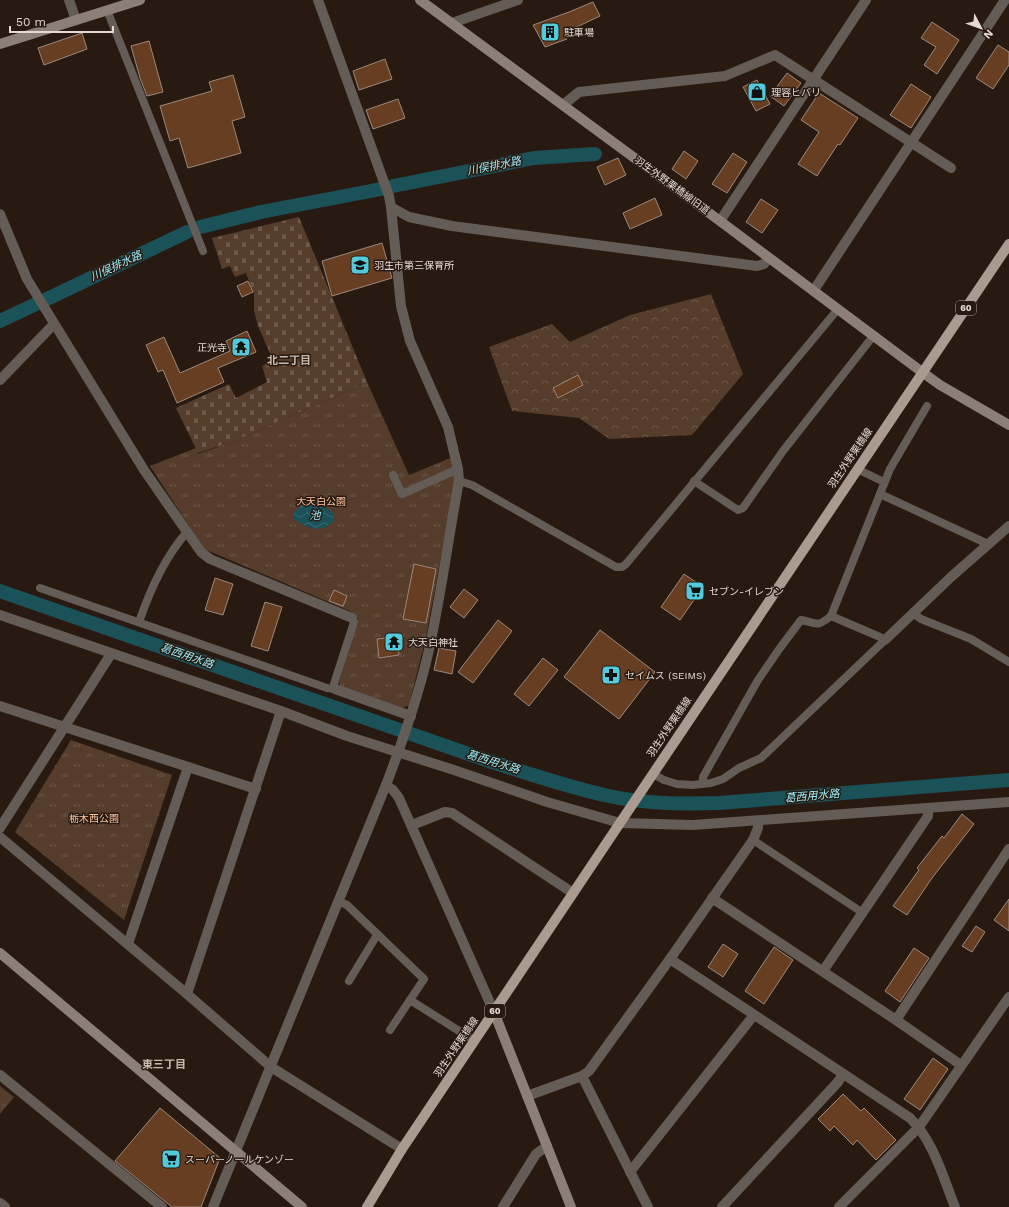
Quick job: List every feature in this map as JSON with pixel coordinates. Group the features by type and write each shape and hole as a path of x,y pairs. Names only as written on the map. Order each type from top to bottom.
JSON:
{"main road":[{"name":"羽生外野栗橋線","path":"367,1207 402,1149 646,783 1009,244"}],"street":[{"path":"69,0 76,20"},
{"path":"0,44 140,0"},
{"path":"212,1207 271,1067 400,750 431,641 459,482 458,468 448,427 410,341 404,322 389,196 318,0"},
{"name":"羽生外野栗橋線旧道","path":"420,0 768,258 814,290 922,372 940,385 1009,426"},
{"path":"452,23 518,0"},
{"path":"720,221 866,0"},
{"path":"814,290 1005,0"},
{"path":"563,105 579,92 725,76 775,55 950,168"},
{"path":"391,207 409,217 452,226 702,260 757,266 764,264 768,258"},
{"path":"0,214 26,279 144,470 201,552 210,559 352,618"},
{"path":"0,380 54,324"},
{"path":"884,640 1009,526"},
{"path":"0,615 281,711 347,736 400,750 547,802 622,820 693,825 1009,802"},
{"path":"0,828 111,654"},
{"path":"334,689 410,718"},
{"path":"0,706 256,789"},
{"path":"187,994 281,711"},
{"path":"128,944 188,767"},
{"path":"386,785 393,790 399,798 412,825 494,1012 571,1207"},
{"path":"823,971 928,816 928,808"},
{"path":"412,825 445,812 452,813 573,894"},
{"path":"527,1096 582,1076 589,1071 670,959 753,840 758,828 758,821"},
{"path":"0,837 187,994 271,1067 402,1149"},
{"path":"896,1020 1009,849"},
{"path":"712,898 823,971 961,1065"},
{"path":"0,953 302,1207"},
{"path":"670,959 910,1118 919,1127 928,1140 955,1207"},
{"path":"839,1207 919,1127 1009,997"},
{"path":"630,1172 754,1014"},
{"path":"722,1207 838,1082 843,1074"},
{"path":"0,1075 162,1207"},
{"path":"582,1076 648,1207"},
{"path":"503,1207 536,1154 547,1146"},
{"path":"0,1203 5,1207"}],"lane":[{"path":"106,10 203,251"},
{"path":"459,482 465,482 472,485 616,567 622,567 838,309"},
{"path":"694,481 738,510 743,508 766,473 874,335"},
{"path":"703,784 703,777 758,680 801,620 818,624 823,623 831,616 884,482 927,406"},
{"path":"393,475 402,494 458,468"},
{"path":"857,469 884,482"},
{"path":"880,494 988,544"},
{"path":"139,622 153,585 163,565 187,532"},
{"path":"40,588 327,688 334,689 334,684 354,622 352,618"},
{"path":"913,612 921,618 970,639 1009,662"},
{"path":"653,774 670,782 692,785 711,783 723,779 739,768 761,758 884,640 831,616"},
{"path":"753,840 863,913"},
{"path":"338,901 347,905 424,979 390,1030"},
{"path":"349,981 372,941 378,935"},
{"path":"410,1000 475,1041"}],"green space":[{"path":"299,217 367,382 232,442 198,453 176,408 229,384 236,398 267,382 262,366 273,360 258,326 254,310 254,294 246,273 235,277 230,266 222,269 212,238"},
{"path":"711,294 743,374 692,435 609,439 579,418 512,411 489,347 552,324 570,342 630,315"},
{"name":"大天白公園","path":"367,382 409,475 453,457 456,476 426,637 409,705 403,708 341,687 339,683 358,619 350,611 204,549 150,466 196,448 198,454 232,442"},
{"name":"栃木西公園","path":"71,740 172,775 124,920 15,832"},
{"path":"0,1086 14,1097 0,1114"}],"water":[{"name":"池","path":"317,501 333,513 334,521 329,525 324,528 314,529 294,519 294,512 304,503"}],"building":[{"path":"593,2 600,16 564,33 567,39 545,47 533,25"},
{"path":"932,22 959,40 937,74 924,65 936,47 921,38"},
{"path":"82,33 87,49 44,65 38,48"},
{"path":"149,41 163,92 147,96 131,46"},
{"path":"998,45 1009,52 1009,65 993,89 976,78"},
{"path":"385,59 392,79 359,90 353,71"},
{"path":"787,73 801,83 784,106 770,96"},
{"path":"233,75 245,117 232,121 241,153 188,168 179,138 170,141 160,106 212,91 209,82"},
{"path":"757,80 770,104 756,111 743,87"},
{"path":"911,84 931,97 911,128 890,115"},
{"path":"819,93 858,118 840,145 838,144 817,176 798,164 819,132 801,120"},
{"path":"398,99 405,118 373,129 366,110"},
{"path":"684,151 698,161 686,179 672,169"},
{"path":"733,153 747,162 727,193 712,184"},
{"path":"618,158 626,175 605,185 597,167"},
{"path":"655,198 662,215 630,229 623,213"},
{"path":"761,199 778,210 762,233 746,222"},
{"path":"382,243 392,278 332,296 322,261"},
{"path":"248,281 253,292 242,297 237,286"},
{"path":"247,331 256,352 218,368 224,382 177,403 163,370 158,372 146,345 164,337 180,373 230,351 226,341"},
{"path":"578,375 583,385 558,398 553,388"},
{"path":"414,564 436,569 426,623 403,619"},
{"path":"684,574 703,587 680,620 661,607"},
{"path":"215,578 233,584 223,615 205,610"},
{"path":"464,589 478,600 464,618 450,607"},
{"path":"334,590 347,596 343,606 329,601"},
{"path":"265,602 282,607 268,651 251,646"},
{"path":"498,620 512,631 473,683 458,672"},
{"path":"600,630 655,672 619,719 564,677"},
{"path":"397,637 399,655 379,658 377,639"},
{"path":"439,648 456,651 452,674 434,670"},
{"path":"543,658 558,670 529,706 514,694"},
{"path":"962,814 974,824 932,878 907,915 893,906 919,870 917,868 942,836 944,838"},
{"path":"1009,899 1009,931 994,920"},
{"path":"976,926 985,932 972,952 962,946"},
{"path":"723,944 738,954 723,977 708,967"},
{"path":"774,947 793,960 764,1004 745,991"},
{"path":"914,948 929,958 900,1002 885,991"},
{"path":"933,1058 948,1069 920,1110 904,1099"},
{"path":"843,1094 861,1111 864,1108 896,1140 876,1160 857,1140 853,1145 834,1126 830,1131 818,1119"},
{"path":"160,1108 220,1158 201,1207 172,1207 115,1161"}],"waterway":[{"name":"川俣排水路","path":"393,186 534,158 595,154"},
{"name":"川俣排水路","path":"200,227 261,212 381,189"},
{"name":"川俣排水路","path":"45,300 187,232"},
{"name":"川俣排水路","path":"0,321 36,304"},
{"name":"葛西用水路","path":"0,591 486,760 562,784 623,799 664,803 719,803 1009,780"}],"place":[{"name":"駐車場","path":"550,32"},
{"name":"理容ヒバリ","path":"757,92"},
{"name":"羽生市第三保育所","path":"360,265"},
{"name":"正光寺","path":"241,347"},
{"name":"セブン-イレブン","path":"695,591"},
{"name":"大天白神社","path":"394,642"},
{"name":"セイムス (SEIMS)","path":"611,675"},
{"name":"スーパーノールケンゾー","path":"171,1159"}],"district":[{"name":"北二丁目","path":"289,360"},
{"name":"東三丁目","path":"164,1064"}]}
